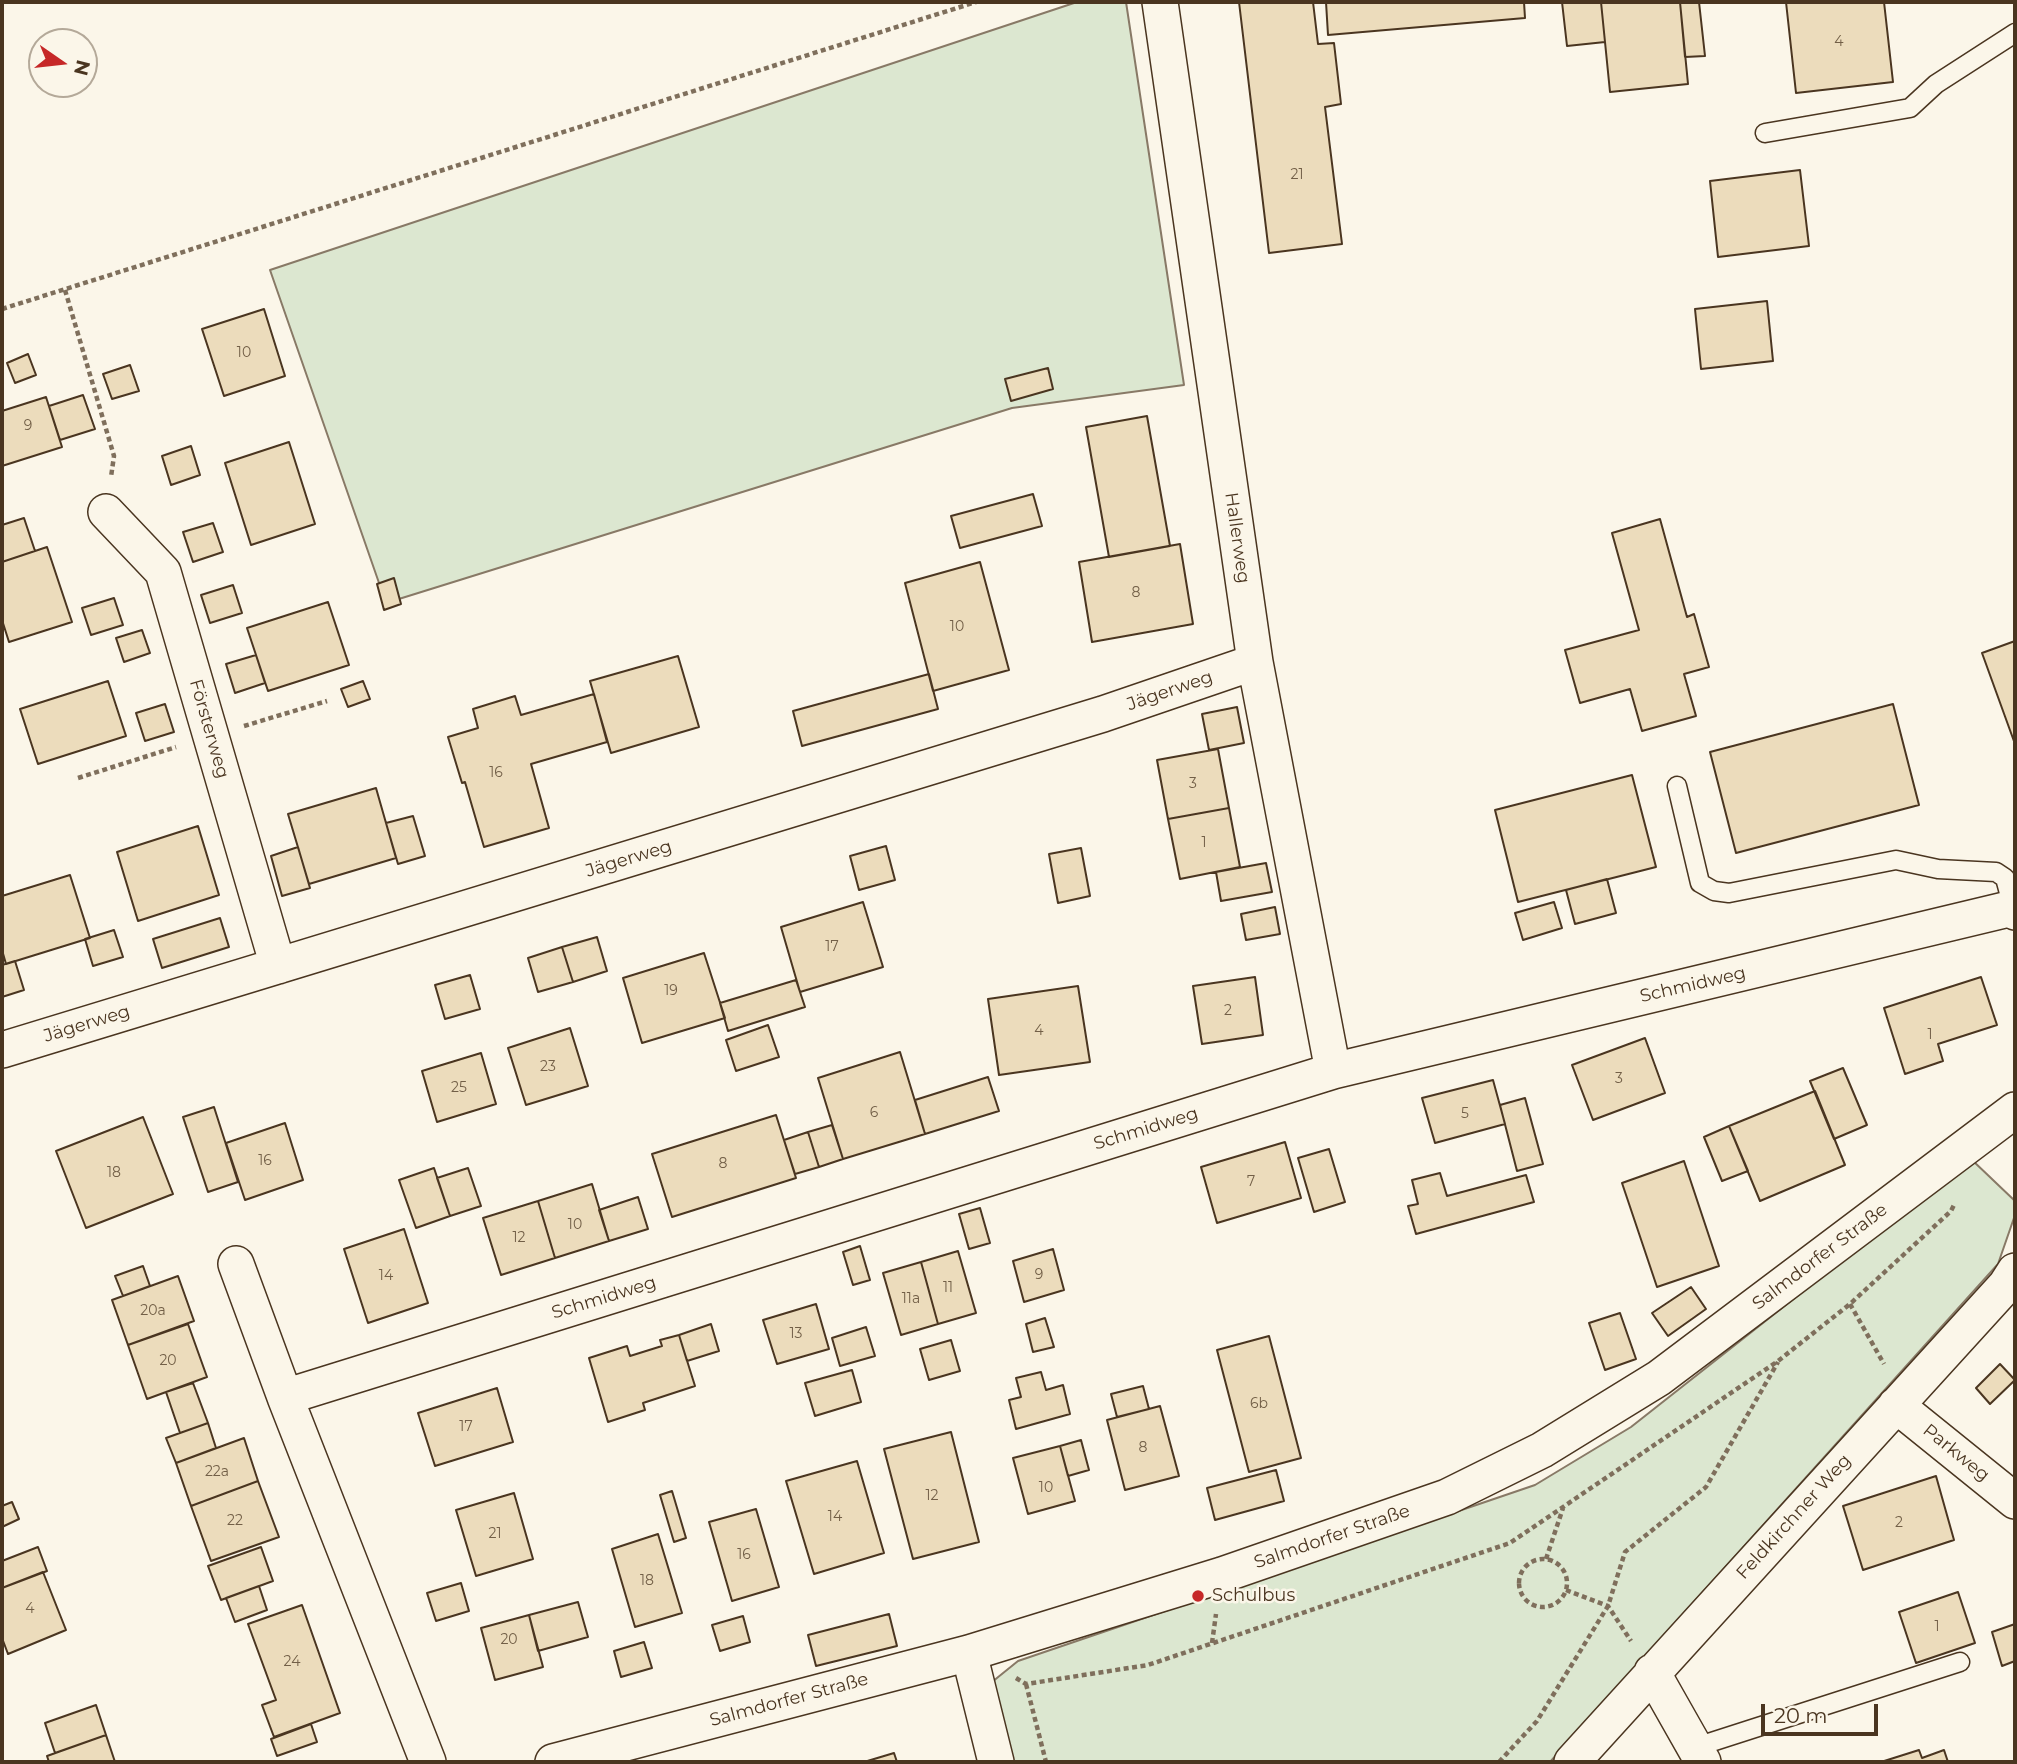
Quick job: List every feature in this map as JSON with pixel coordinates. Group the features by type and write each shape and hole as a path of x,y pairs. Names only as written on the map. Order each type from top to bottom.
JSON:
{"street":[{"name":"Hallerweg","path":"1160,2 1255,662 1333,1071"},
{"name":"Försterweg","path":"106,512 163,572 278,966"},
{"name":"Jägerweg","path":"2,1050 1089,718 1255,662"},
{"name":"Schmidweg","path":"285,1398 1333,1071 2015,909"},
{"name":"Salmdorfer Straße","path":"553,1762 969,1653 1222,1575 1447,1497 1542,1450 1659,1378 2015,1112"},
{"path":"236,1264 285,1398 428,1762"},
{"name":"Feldkirchner Weg","path":"1572,1762 2006,1285 2015,1271"},
{"name":"Parkweg","path":"1900,1401 2015,1501"},
{"path":"969,1653 996,1762"},
{"path":"1652,1672 1699,1755"}],"lane":[{"path":"1765,133 1910,108 1936,83 2015,33"},
{"path":"1677,786 1700,883 1714,891 1729,894 1896,860 1938,869 1996,872 2005,878 2015,909"},
{"path":"1699,1755 1960,1662"}],"path":[{"path":"2,309 975,2"},
{"path":"65,289 114,456 106,512"},
{"path":"1850,1304 1900,1401"},
{"path":"1499,1762 1537,1721 1608,1606 1625,1552 1706,1487 1778,1361"},
{"path":"1546,1559 1563,1507"},
{"path":"1546,1559 1559,1564 1566,1576 1566,1590 1559,1601 1548,1606 1536,1606 1526,1600 1520,1590 1519,1578 1524,1567 1534,1560 1546,1559"},
{"path":"1566,1590 1608,1606"},
{"path":"1026,1684 1046,1762"}],"green space":[{"path":"1077,2 1126,2 1184,385 1012,408 386,603 270,270"},
{"path":"1971,1159 2015,1201 2015,1215 1998,1264 1550,1762 1012,1762 992,1682 1018,1661 1535,1485 1631,1427"}],"building":[{"path":"1239,2 1313,2 1318,44 1334,43 1341,104 1325,107 1342,244 1269,253"},
{"path":"1326,2 1524,2 1525,18 1328,35"},
{"path":"1562,2 1601,2 1605,42 1567,46"},
{"path":"1601,2 1680,2 1688,84 1610,92"},
{"path":"1680,2 1699,2 1705,56 1685,57"},
{"path":"1786,2 1884,2 1893,82 1796,93"},
{"path":"1800,170 1809,246 1718,257 1710,181"},
{"path":"1767,301 1773,361 1701,369 1695,309"},
{"path":"264,309 285,376 224,396 202,329"},
{"path":"28,354 36,375 15,383 7,363"},
{"path":"130,365 139,391 112,399 103,374"},
{"path":"1048,368 1053,389 1011,401 1005,379"},
{"path":"83,395 95,429 60,440 49,406"},
{"path":"46,397 62,447 2,466 2,411"},
{"path":"1147,416 1170,546 1109,557 1086,427"},
{"path":"289,442 315,524 251,545 225,463"},
{"path":"191,446 200,475 171,485 162,456"},
{"path":"1033,494 1042,526 960,548 951,516"},
{"path":"24,518 35,551 2,562 2,525"},
{"path":"1660,519 1687,617 1694,614 1709,667 1684,674 1696,716 1642,731 1630,689 1580,703 1565,650 1639,630 1612,533"},
{"path":"213,523 223,552 193,562 183,532"},
{"path":"1180,544 1193,624 1092,642 1079,562"},
{"path":"47,547 72,622 9,642 2,620 2,562"},
{"path":"980,562 1009,670 933,691 905,583"},
{"path":"394,578 401,604 384,610 377,584"},
{"path":"233,585 242,613 210,623 201,595"},
{"path":"114,598 123,625 91,635 82,608"},
{"path":"328,602 349,665 268,691 247,628"},
{"path":"142,630 150,653 124,662 116,638"},
{"path":"2015,641 2015,744 1982,653"},
{"path":"256,655 265,683 235,693 226,664"},
{"path":"678,656 699,727 611,753 590,681"},
{"path":"929,674 938,709 802,746 793,711"},
{"path":"108,681 126,736 38,764 20,709"},
{"path":"363,681 370,699 348,707 341,689"},
{"path":"594,694 607,742 531,764 549,828 484,847 465,782 462,783 448,737 478,728 473,709 515,696 521,715"},
{"path":"165,704 174,732 145,741 136,713"},
{"path":"1893,704 1919,805 1736,853 1710,752"},
{"path":"1237,707 1244,743 1209,750 1202,714"},
{"path":"1218,749 1229,808 1168,819 1157,760"},
{"path":"1632,775 1656,867 1518,902 1495,810"},
{"path":"376,788 396,858 309,884 288,814"},
{"path":"1229,808 1240,867 1180,879 1168,819"},
{"path":"413,816 425,856 398,864 386,823"},
{"path":"198,826 219,895 138,921 117,852"},
{"path":"886,846 895,880 859,890 850,856"},
{"path":"298,847 310,888 282,896 271,856"},
{"path":"1081,848 1090,896 1058,903 1049,854"},
{"path":"1266,863 1272,892 1221,901 1216,872"},
{"path":"70,875 90,938 6,964 2,950 2,896"},
{"path":"1607,879 1616,913 1575,924 1566,890"},
{"path":"863,902 883,967 800,992 781,927"},
{"path":"1554,902 1562,928 1523,940 1515,913"},
{"path":"1275,907 1280,934 1246,940 1241,914"},
{"path":"220,918 229,947 162,968 153,939"},
{"path":"114,930 123,957 93,966 85,939"},
{"path":"597,937 607,971 573,982 562,947"},
{"path":"562,947 573,982 538,992 528,958"},
{"path":"704,953 725,1018 642,1043 623,978"},
{"path":"15,961 24,990 2,997 2,965"},
{"path":"470,975 480,1009 445,1019 435,985"},
{"path":"1255,977 1263,1035 1202,1044 1193,986"},
{"path":"1981,977 1997,1025 1938,1044 1943,1061 1905,1074 1884,1008"},
{"path":"796,980 805,1007 728,1031 720,1003"},
{"path":"1078,986 1090,1062 999,1075 988,999"},
{"path":"768,1025 779,1057 736,1071 726,1040"},
{"path":"570,1028 588,1086 526,1105 508,1048"},
{"path":"1645,1038 1665,1093 1593,1120 1572,1065"},
{"path":"900,1052 925,1134 843,1159 818,1078"},
{"path":"481,1053 496,1104 437,1122 422,1071"},
{"path":"1843,1068 1867,1125 1834,1139 1810,1081"},
{"path":"988,1077 999,1111 925,1134 915,1100"},
{"path":"1493,1080 1505,1124 1435,1143 1422,1098"},
{"path":"1815,1091 1845,1165 1760,1201 1729,1126"},
{"path":"1525,1098 1543,1164 1517,1171 1500,1105"},
{"path":"214,1107 238,1182 208,1192 183,1117"},
{"path":"776,1115 796,1178 672,1217 652,1154"},
{"path":"143,1117 173,1194 86,1228 56,1151"},
{"path":"285,1123 303,1180 245,1200 226,1143"},
{"path":"832,1125 843,1159 819,1167 808,1132"},
{"path":"1729,1126 1748,1171 1722,1181 1704,1137"},
{"path":"808,1132 819,1167 795,1174 784,1140"},
{"path":"1285,1142 1301,1198 1217,1223 1201,1167"},
{"path":"1329,1149 1345,1202 1314,1212 1298,1158"},
{"path":"1684,1161 1719,1266 1657,1287 1622,1183"},
{"path":"434,1168 450,1216 416,1228 399,1180"},
{"path":"468,1168 481,1206 450,1216 437,1178"},
{"path":"1440,1173 1447,1196 1526,1175 1534,1202 1416,1234 1408,1206 1418,1204 1412,1180"},
{"path":"592,1184 609,1241 555,1258 538,1201"},
{"path":"638,1197 648,1229 609,1241 599,1210"},
{"path":"538,1201 555,1258 501,1275 483,1218"},
{"path":"980,1208 990,1243 969,1249 959,1214"},
{"path":"404,1229 428,1303 368,1323 344,1249"},
{"path":"860,1246 870,1280 853,1285 843,1252"},
{"path":"1053,1249 1064,1290 1024,1302 1013,1261"},
{"path":"958,1251 976,1313 938,1324 921,1262"},
{"path":"921,1262 938,1324 901,1335 883,1273"},
{"path":"143,1266 150,1286 123,1296 115,1276"},
{"path":"178,1276 194,1321 128,1345 112,1300"},
{"path":"1691,1287 1706,1309 1668,1336 1652,1313"},
{"path":"816,1304 829,1349 777,1364 763,1320"},
{"path":"1620,1313 1636,1359 1605,1370 1589,1323"},
{"path":"1045,1318 1054,1347 1033,1352 1026,1324"},
{"path":"188,1324 207,1377 147,1399 128,1345"},
{"path":"711,1324 719,1351 687,1361 679,1335"},
{"path":"866,1327 875,1356 840,1366 832,1338"},
{"path":"679,1335 695,1386 643,1403 645,1410 608,1422 589,1358 627,1346 630,1356 662,1346 660,1340"},
{"path":"1269,1336 1301,1458 1249,1472 1217,1350"},
{"path":"951,1340 960,1371 929,1380 920,1349"},
{"path":"2000,1364 2015,1380 1990,1404 1976,1388"},
{"path":"852,1370 861,1402 815,1416 805,1383"},
{"path":"1041,1372 1046,1390 1063,1385 1070,1414 1016,1429 1009,1400 1021,1397 1016,1378"},
{"path":"193,1383 208,1423 180,1433 166,1392"},
{"path":"1143,1386 1149,1409 1117,1417 1111,1394"},
{"path":"497,1388 513,1442 435,1466 418,1413"},
{"path":"1160,1406 1179,1476 1125,1490 1107,1420"},
{"path":"208,1423 216,1448 176,1463 166,1438"},
{"path":"951,1432 979,1542 913,1559 884,1449"},
{"path":"244,1438 258,1481 191,1506 176,1463"},
{"path":"1081,1440 1089,1470 1068,1476 1060,1446"},
{"path":"1060,1446 1075,1501 1028,1514 1013,1458"},
{"path":"857,1461 884,1553 814,1574 786,1481"},
{"path":"1276,1470 1284,1501 1215,1520 1207,1488"},
{"path":"1936,1476 1954,1540 1863,1570 1843,1506"},
{"path":"258,1481 279,1537 211,1561 191,1506"},
{"path":"672,1491 686,1538 674,1542 660,1495"},
{"path":"514,1493 533,1559 476,1576 456,1510"},
{"path":"12,1502 19,1519 2,1527 2,1506"},
{"path":"756,1509 779,1587 732,1601 709,1522"},
{"path":"658,1534 682,1613 635,1627 612,1549"},
{"path":"38,1547 47,1571 2,1588 2,1561"},
{"path":"261,1547 273,1581 221,1600 208,1566"},
{"path":"43,1572 66,1630 8,1654 2,1638 2,1588"},
{"path":"461,1583 469,1611 436,1621 427,1593"},
{"path":"259,1586 267,1610 235,1622 226,1598"},
{"path":"1958,1592 1975,1643 1916,1663 1899,1612"},
{"path":"578,1602 588,1637 538,1651 529,1615"},
{"path":"302,1605 340,1713 274,1737 262,1705 276,1700 248,1624"},
{"path":"889,1614 897,1646 816,1666 808,1635"},
{"path":"529,1615 543,1667 495,1680 481,1628"},
{"path":"743,1616 750,1642 720,1651 712,1625"},
{"path":"2015,1624 2015,1661 2002,1666 1992,1632"},
{"path":"644,1642 652,1668 621,1677 614,1651"},
{"path":"96,1705 106,1735 55,1753 45,1723"},
{"path":"311,1724 317,1742 277,1756 271,1739"},
{"path":"106,1735 115,1762 49,1762 47,1756"},
{"path":"1919,1750 1922,1758 1944,1750 1948,1762 1881,1762"},
{"path":"894,1753 897,1762 864,1762"}],"place":[{"name":"Schulbus","path":"1198,1596"}]}
